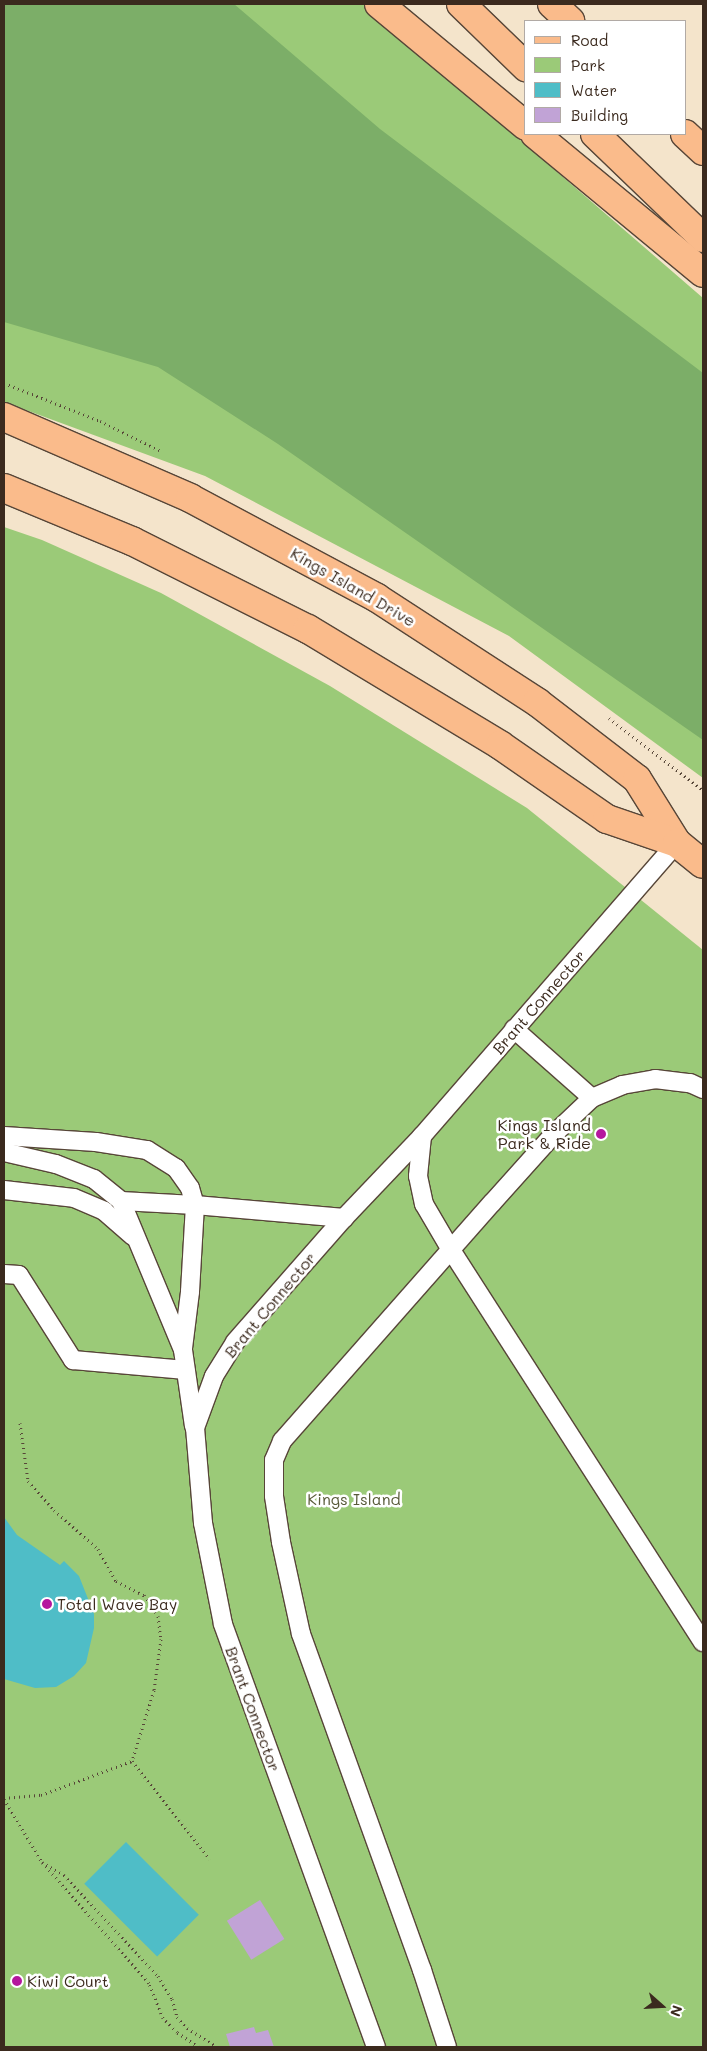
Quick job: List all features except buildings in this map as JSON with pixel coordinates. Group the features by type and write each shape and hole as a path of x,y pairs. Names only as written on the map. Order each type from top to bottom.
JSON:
{"main road":[{"path":"379,4 524,124"},
{"path":"460,4 524,65"},
{"path":"552,4 569,20"},
{"path":"536,135 703,273"},
{"path":"596,135 703,238"},
{"path":"686,135 703,152"},
{"name":"Kings Island Drive","path":"4,417 190,498 377,598 537,702 637,779 677,843 703,864"},
{"name":"Kings Island Drive","path":"4,488 132,541 308,629 500,744 607,819 677,843"}],"lane":[{"name":"Brant Connector","path":"376,2047 223,1624 203,1522 194,1428 214,1376 235,1342 344,1218 422,1136 677,843"},
{"path":"514,1029 592,1098"},
{"path":"447,2047 416,1952 301,1634 274,1496 274,1460 282,1441 554,1134 592,1098 622,1085 655,1079 690,1083 703,1089"},
{"path":"4,1136 96,1142 147,1150 176,1168 190,1188 195,1205 190,1292 183,1350"},
{"path":"422,1136 418,1176 424,1204 451,1250 703,1642"},
{"path":"4,1152 56,1164 94,1179 121,1201 183,1350 194,1428"},
{"path":"4,1190 74,1198 104,1211 139,1241"},
{"path":"121,1201 195,1205 344,1218"},
{"path":"4,1274 19,1275 73,1360 186,1370"}],"path":[{"path":"20,1423 28,1481 54,1510 98,1549 116,1581 144,1595 158,1616 161,1639 154,1690 132,1761"},
{"path":"132,1761 41,1795 4,1798 42,1862 149,1983 163,2018 177,2032 199,2047"},
{"path":"132,1761 210,1859"},
{"path":"42,1862 64,1875 158,1976 172,1999 177,2017 187,2028 218,2047"}],"green space":[{"path":"4,4 363,4 703,298 703,778 509,636 205,476 4,402"},
{"path":"4,4 234,4 380,129 703,373 703,740 278,444 158,367 4,322"},
{"name":"Kings Island","path":"4,527 42,540 161,593 330,686 527,808 703,950 703,2047 4,2047"}],"water":[{"name":"Total Wave Bay","path":"4,1517 17,1535 60,1565 64,1561 79,1576 94,1614 94,1628 86,1663 74,1676 56,1687 35,1688 4,1679"},
{"path":"126,1842 199,1915 157,1957 84,1884"}],"place":[{"name":"Kings Island Park & Ride","path":"601,1134"},
{"name":"Total Wave Bay","path":"47,1604"},
{"name":"Kiwi Court","path":"17,1981"}]}
